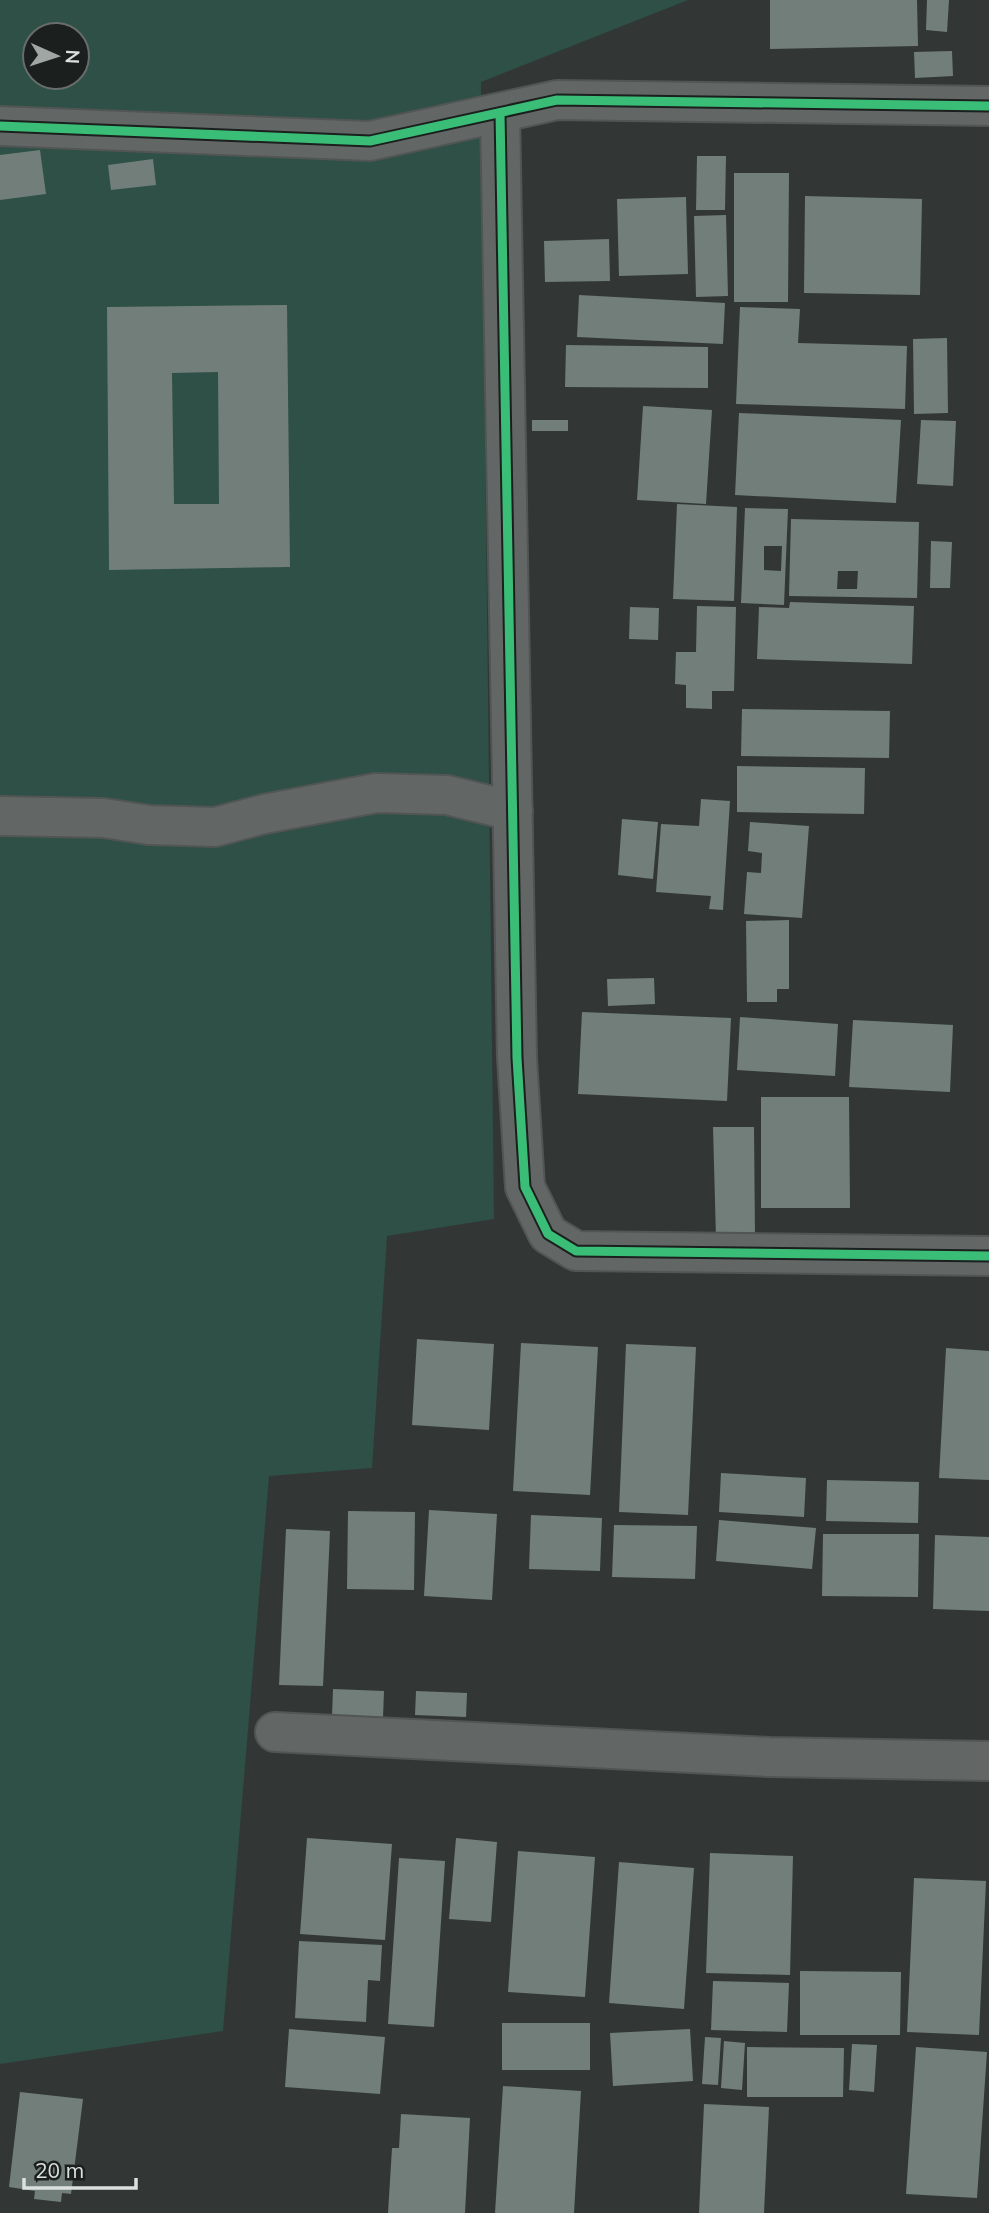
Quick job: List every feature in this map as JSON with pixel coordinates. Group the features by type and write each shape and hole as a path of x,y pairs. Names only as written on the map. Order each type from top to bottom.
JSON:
{"street":[{"path":"0,126 370,141 557,100 989,106"},
{"path":"500,113 517,1058 524,1187 548,1234 576,1251 989,1256"},
{"path":"0,816 104,817 149,825 215,827 264,814 376,793 447,795 513,811"},
{"path":"275,1732 769,1757 989,1761"}],"green space":[{"path":"0,0 688,0 481,82 494,1219 387,1236 372,1468 269,1476 223,2031 0,2064"}],"building":[{"path":"770,0 917,0 918,46 770,49"},
{"path":"927,0 949,0 947,32 926,30"},
{"path":"952,51 953,76 915,78 914,52"},
{"path":"40,150 46,194 0,200 0,155"},
{"path":"697,156 726,156 725,210 696,210"},
{"path":"153,159 156,185 111,190 108,165"},
{"path":"734,173 789,173 788,302 734,302"},
{"path":"805,196 922,199 920,295 804,293"},
{"path":"686,197 688,274 619,276 617,199"},
{"path":"726,215 728,296 696,297 694,216"},
{"path":"609,239 610,281 545,282 544,241"},
{"path":"579,295 725,303 723,344 577,337"},
{"path":"287,305 290,567 109,570 107,307","holes":["218,372 219,504 174,504 172,373"]},
{"path":"740,307 800,309 798,343 907,346 905,409 736,404"},
{"path":"947,338 948,413 914,414 913,339"},
{"path":"566,345 708,347 708,388 565,387"},
{"path":"643,406 712,410 706,504 637,500"},
{"path":"739,413 901,420 896,503 735,495"},
{"path":"532,420 568,420 568,431 532,431"},
{"path":"921,420 956,421 953,486 917,484"},
{"path":"677,504 737,507 734,601 673,599"},
{"path":"745,508 788,509 784,605 741,603","holes":["764,546 782,546 781,571 764,570"]},
{"path":"791,519 919,522 917,598 789,596","holes":["838,571 858,571 857,589 837,589"]},
{"path":"931,541 952,542 950,588 930,588"},
{"path":"790,602 914,606 912,664 757,659 759,607 789,608"},
{"path":"697,606 736,607 734,691 712,691 712,709 686,708 686,685 675,684 676,652 696,652"},
{"path":"630,607 659,608 658,640 629,639"},
{"path":"742,709 890,711 889,758 741,756"},
{"path":"737,766 865,768 864,814 737,812"},
{"path":"701,799 730,801 723,910 709,909 711,896 656,892 661,824 699,826"},
{"path":"622,819 658,822 653,879 618,875"},
{"path":"750,822 809,826 802,918 744,914 747,872 761,873 762,853 748,851"},
{"path":"789,920 789,989 777,989 777,1002 747,1002 746,921"},
{"path":"654,978 655,1004 608,1006 607,979"},
{"path":"582,1012 731,1018 727,1101 578,1094"},
{"path":"740,1017 838,1024 835,1076 737,1070"},
{"path":"853,1020 953,1025 950,1092 849,1087"},
{"path":"761,1097 849,1097 850,1208 761,1208"},
{"path":"713,1127 754,1127 755,1237 716,1238"},
{"path":"417,1339 494,1344 489,1430 412,1425"},
{"path":"521,1343 598,1347 590,1495 513,1491"},
{"path":"626,1344 696,1347 688,1515 619,1512"},
{"path":"946,1348 989,1351 989,1480 939,1478"},
{"path":"721,1473 806,1478 804,1517 719,1512"},
{"path":"827,1480 919,1482 918,1523 826,1521"},
{"path":"429,1510 497,1514 492,1600 424,1596"},
{"path":"348,1511 415,1512 414,1590 347,1589"},
{"path":"531,1515 602,1518 600,1571 529,1569"},
{"path":"719,1520 816,1528 812,1569 716,1561"},
{"path":"614,1525 697,1526 695,1579 612,1577"},
{"path":"286,1529 330,1531 323,1686 279,1685"},
{"path":"823,1534 919,1534 918,1597 822,1596"},
{"path":"935,1535 989,1537 989,1611 933,1609"},
{"path":"333,1689 384,1691 383,1718 332,1716"},
{"path":"416,1691 467,1693 466,1717 415,1715"},
{"path":"307,1838 392,1844 385,1940 300,1934"},
{"path":"456,1838 497,1842 491,1922 449,1919"},
{"path":"518,1851 595,1857 585,1997 508,1992"},
{"path":"710,1853 793,1856 790,1975 706,1973"},
{"path":"399,1858 445,1861 434,2027 388,2024"},
{"path":"619,1862 694,1868 684,2009 609,2003"},
{"path":"914,1878 986,1881 979,2035 907,2032"},
{"path":"299,1941 382,1945 380,1981 368,1980 366,2022 295,2018"},
{"path":"800,1971 901,1972 900,2035 800,2035"},
{"path":"713,1981 789,1983 787,2032 711,2030"},
{"path":"502,2023 590,2023 590,2070 502,2070"},
{"path":"289,2029 385,2037 380,2094 285,2087"},
{"path":"690,2029 693,2081 613,2086 610,2033"},
{"path":"705,2037 721,2038 718,2085 702,2084"},
{"path":"724,2041 745,2043 742,2090 721,2088"},
{"path":"852,2044 877,2045 874,2092 849,2090"},
{"path":"747,2047 844,2048 843,2097 747,2097"},
{"path":"916,2047 987,2052 977,2198 906,2194"},
{"path":"503,2086 581,2091 574,2213 495,2213"},
{"path":"20,2092 83,2099 71,2194 62,2193 61,2202 34,2199 35,2191 9,2187"},
{"path":"704,2104 769,2107 764,2213 699,2213"},
{"path":"401,2114 470,2118 465,2213 388,2213 392,2148 399,2148"}],"cycle path":[{"path":"0,126 370,141 557,100 989,106"},
{"path":"500,113 517,1058 525,1187 548,1234 576,1251 989,1256"}]}
